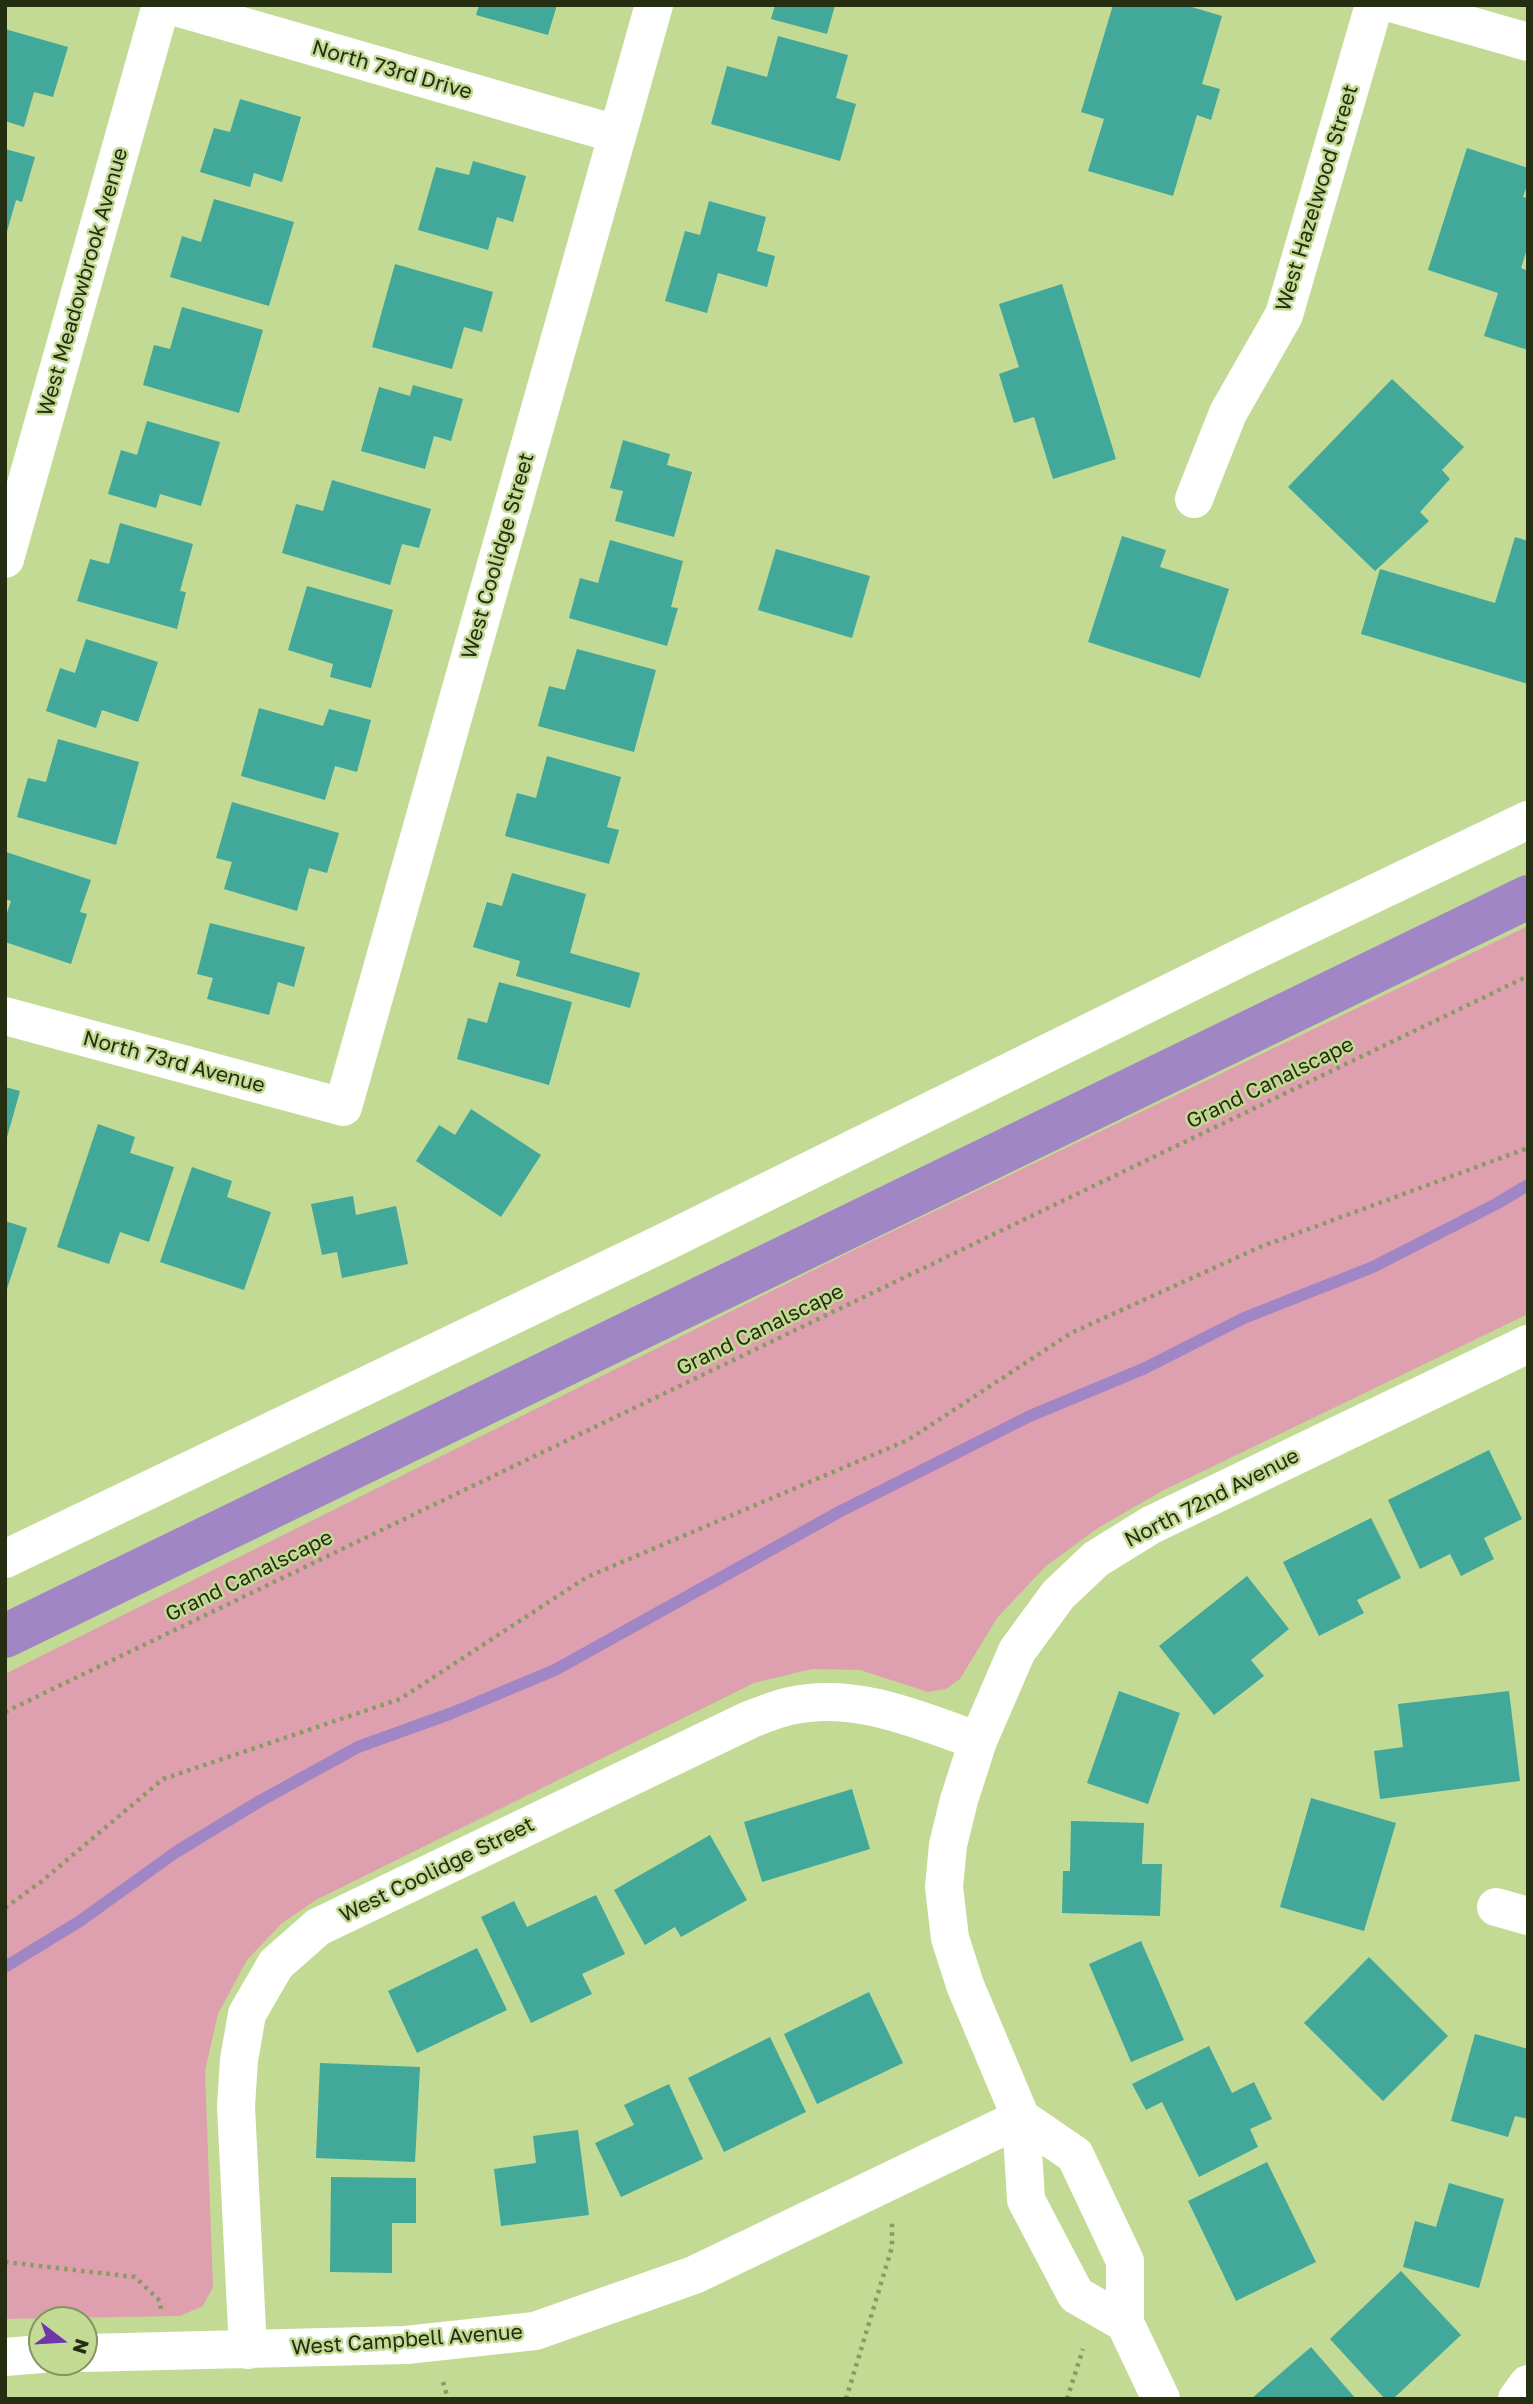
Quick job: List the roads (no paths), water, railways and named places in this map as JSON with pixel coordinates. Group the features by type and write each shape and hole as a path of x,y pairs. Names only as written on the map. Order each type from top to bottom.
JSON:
{"street":[{"name":"West Meadowbrook Avenue","path":"5,559 161,5"},
{"name":"North 73rd Drive","path":"169,5 616,134"},
{"name":"West Coolidge Street","path":"343,1107 654,5"},
{"name":"West Hazelwood Street","path":"1194,499 1228,413 1284,315 1374,5"},
{"path":"1398,5 1528,42"},
{"path":"5,1559 663,1243 1246,955 1528,820"},
{"name":"North 73rd Avenue","path":"5,1016 343,1107"},
{"name":"North 72nd Avenue","path":"1021,2118 965,1985 950,1938 944,1887 948,1845 959,1800 978,1741 1017,1651 1058,1595 1096,1559 1151,1525 1528,1344"},
{"name":"West Coolidge Street","path":"248,2350 236,2106 239,2060 247,2014 276,1964 318,1927 749,1720 791,1706 836,1702 875,1708 978,1741"},
{"path":"1021,2118 1026,2200 1076,2295 1125,2323"},
{"path":"1021,2118 1075,2155 1125,2261 1125,2323 1161,2399"},
{"name":"West Campbell Avenue","path":"98,2352 406,2345 535,2332 694,2275 1021,2118"},
{"path":"5,2357 28,2355"},
{"path":"1517,2399 1528,2384"}],"waterway":[{"path":"5,1636 1528,897"},
{"path":"5,1967 80,1921 176,1852 260,1801 358,1747 452,1713 555,1670 839,1512 1030,1416 1143,1369 1244,1318 1373,1267 1528,1185"}]}
